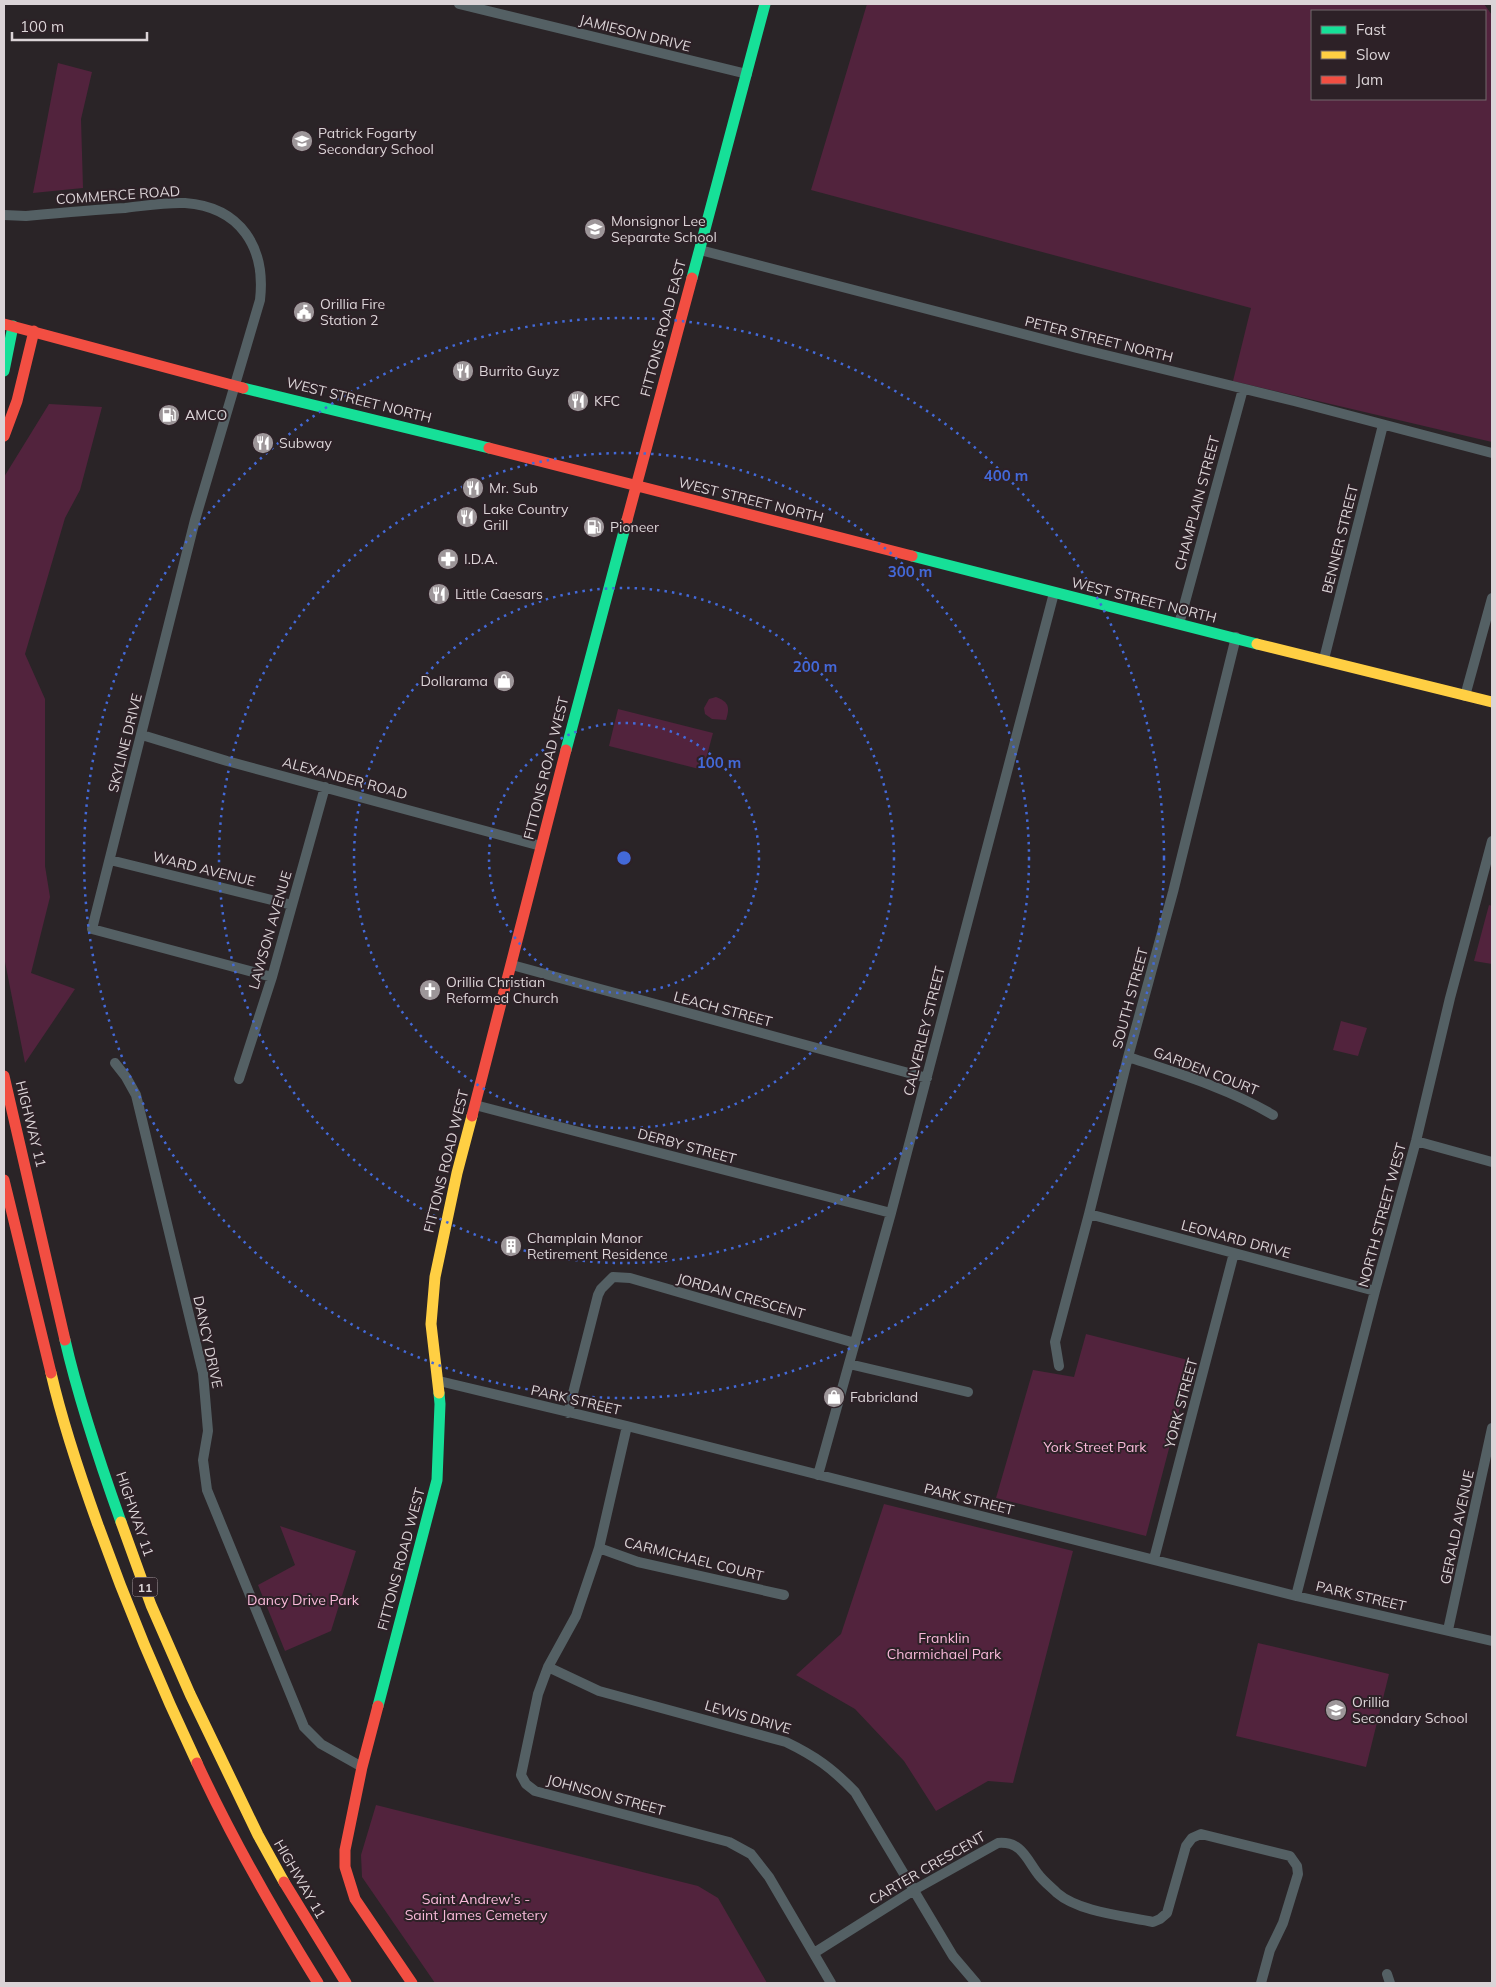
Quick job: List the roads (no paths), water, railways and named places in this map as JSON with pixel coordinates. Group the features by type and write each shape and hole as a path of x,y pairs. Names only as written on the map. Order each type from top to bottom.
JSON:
{"main road":[{"name":"FITTONS ROAD EAST","path":"636,486 765,4"},
{"name":"WEST STREET NORTH","path":"8,325 234,386 558,464 636,486 1054,594 1324,659 1492,702"},
{"path":"4,371 8,325"},
{"path":"4,436 17,401 34,331"},
{"name":"FITTONS ROAD WEST","path":"412,1983 355,1899 345,1867 345,1850 362,1767 437,1480 440,1441 439,1381 431,1324 435,1277 457,1174 636,486"},
{"name":"HIGHWAY 11","path":"4,1076 71,1365 107,1482 151,1605 190,1694 258,1835 297,1905 346,1983"},
{"name":"11","path":"4,1180 63,1419 107,1548 142,1640 192,1751 258,1882 318,1983"}],"street":[{"name":"JAMIESON DRIVE","path":"459,4 747,74"},
{"name":"COMMERCE ROAD","path":"4,215 26,216 184,203 201,205 220,211 229,217 238,224 253,243 260,265 262,287 260,300 234,386"},
{"name":"PETER STREET NORTH","path":"700,250 1076,348 1492,453"},
{"name":"SKYLINE DRIVE","path":"234,386 195,520 92,929 272,977"},
{"name":"CHAMPLAIN STREET","path":"1179,624 1243,389"},
{"name":"BENNER STREET","path":"1324,659 1383,425"},
{"name":"CALVERLEY STREET","path":"818,1475 891,1213 1054,594"},
{"path":"1465,696 1492,598"},
{"name":"SOUTH STREET","path":"1059,1366 1055,1342 1128,1057 1173,892 1236,638"},
{"name":"ALEXANDER ROAD","path":"142,735 227,762 542,846"},
{"name":"LAWSON AVENUE","path":"239,1080 272,977 325,787"},
{"name":"NORTH STREET WEST","path":"1296,1596 1416,1141 1450,998 1492,841"},
{"name":"WARD AVENUE","path":"110,860 292,905"},
{"name":"LEACH STREET","path":"512,965 926,1078"},
{"name":"GARDEN COURT","path":"1128,1057 1199,1081 1272,1114"},
{"name":"DANCY DRIVE","path":"115,1063 126,1077 136,1095 203,1373 208,1431 203,1460 207,1490 304,1727 321,1744 362,1767"},
{"name":"DERBY STREET","path":"475,1105 891,1213"},
{"path":"1416,1141 1492,1162"},
{"name":"LEONARD DRIVE","path":"1089,1214 1375,1291"},
{"name":"YORK STREET","path":"1154,1559 1234,1253"},
{"name":"JORDAN CRESCENT","path":"568,1413 598,1295 601,1289 613,1277 630,1278 855,1343"},
{"path":"849,1364 968,1392"},
{"name":"PARK STREET","path":"439,1381 628,1426 1296,1596 1492,1641"},
{"name":"JOHNSON STREET","path":"628,1426 599,1548 576,1616 548,1667 538,1694 520,1775 534,1791 729,1842 751,1854 768,1877 831,1983"},
{"name":"GERALD AVENUE","path":"1448,1630 1492,1428"},
{"name":"CARMICHAEL COURT","path":"599,1548 638,1562 784,1595"},
{"name":"LEWIS DRIVE","path":"548,1667 599,1691 757,1732 786,1742 812,1754 836,1771 855,1792 953,1956 976,1983"},
{"name":"CARTER CRESCENT","path":"814,1953 914,1890 998,1843 1009,1842 1025,1855 1039,1875 1059,1895 1084,1907 1153,1922 1167,1913 1186,1846 1192,1838 1201,1834 1290,1856 1297,1866 1298,1874 1283,1923 1270,1950 1261,1983"}],"place":[{"name":"Patrick Fogarty Secondary School","path":"302,141"},
{"name":"Monsignor Lee Separate School","path":"595,229"},
{"name":"Orillia Fire Station 2","path":"304,312"},
{"name":"Burrito Guyz","path":"463,371"},
{"name":"KFC","path":"578,401"},
{"name":"AMCO","path":"169,415"},
{"name":"Subway","path":"263,443"},
{"name":"Mr. Sub","path":"473,488"},
{"name":"Lake Country Grill","path":"467,517"},
{"name":"Pioneer","path":"594,527"},
{"name":"I.D.A.","path":"448,559"},
{"name":"Little Caesars","path":"439,594"},
{"name":"Dollarama","path":"504,681"},
{"name":"Orillia Christian Reformed Church","path":"430,990"},
{"name":"Champlain Manor Retirement Residence","path":"511,1246"},
{"name":"Fabricland","path":"834,1397"},
{"name":"Orillia Secondary School","path":"1336,1710"}],"park label":[{"name":"York Street Park","path":"1095,1447"},
{"name":"Dancy Drive Park","path":"303,1600"},
{"name":"Franklin Charmichael Park","path":"944,1646"},
{"name":"Saint Andrew's - Saint James Cemetery","path":"476,1908"}]}
